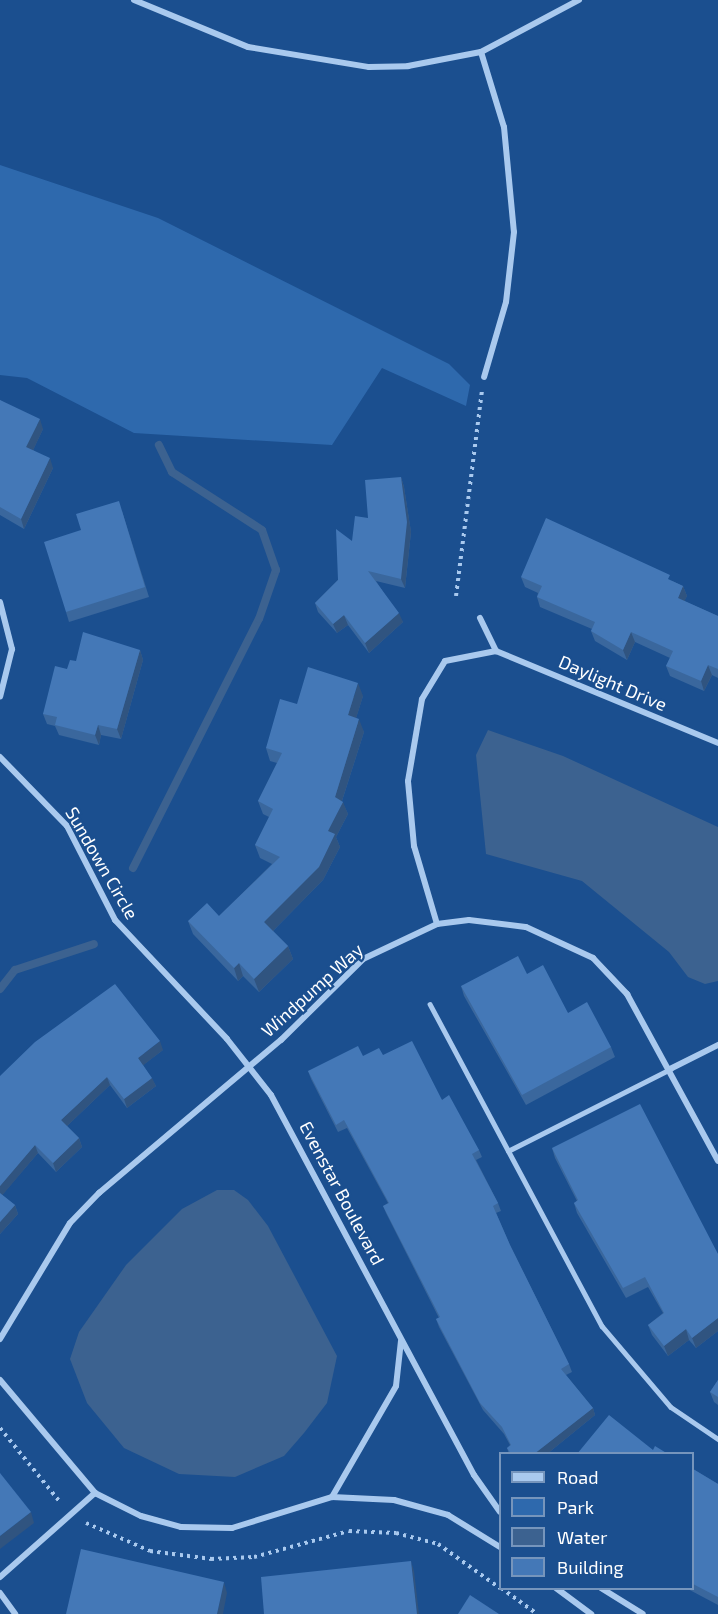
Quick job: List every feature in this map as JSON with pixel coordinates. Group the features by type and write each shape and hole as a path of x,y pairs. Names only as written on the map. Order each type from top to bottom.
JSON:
{"street":[{"path":"134,0 230,40 307,60 408,66 481,52 579,0"},
{"path":"481,52 504,127 514,232 506,303 484,377"},
{"path":"0,602 12,649 0,697"},
{"path":"437,924 414,846 408,781 422,699 445,661 496,651 480,618"},
{"name":"Daylight Drive","path":"496,651 718,743"},
{"name":"Sundown Circle","path":"0,758 67,826 115,920 249,1065"},
{"name":"Windpump Way","path":"0,1339 70,1223 249,1065 363,959 437,924 498,922 574,946 627,994 670,1069 718,1161"},
{"path":"670,1069 718,1045"},
{"name":"Evenstar Boulevard","path":"249,1065 284,1115 474,1475 499,1509"},
{"path":"332,1497 396,1386 401,1340"},
{"path":"0,1380 94,1493 164,1523 206,1528 254,1524 332,1497 415,1504 454,1518 499,1546"},
{"path":"0,1577 94,1493"},
{"path":"559,1590 591,1614"},
{"path":"604,1590 643,1614"},
{"path":"0,1593 15,1614"}],"lane":[{"path":"430,1004 602,1326 671,1407 718,1439"},
{"path":"508,1151 670,1069"}],"path":[{"path":"456,596 484,377"},
{"path":"504,1590 537,1614"}],"green space":[{"path":"0,165 158,218 449,364 470,385 466,406 382,368 332,445 134,433 27,378 0,375"}],"water":[{"path":"488,730 563,756 718,827 718,981 705,984 688,977 669,952 582,881 486,854 476,755"},
{"path":"217,1190 234,1190 248,1200 268,1226 337,1356 327,1403 304,1433 284,1456 235,1477 179,1474 124,1448 87,1403 70,1359 79,1332 126,1265 182,1209"}],"building":[{"path":"0,400 40,419 26,447 50,458 21,519 0,507"},
{"path":"401,477 407,522 401,579 368,571 399,613 365,643 344,615 333,624 315,603 338,580 336,529 352,541 355,516 368,518 365,480"},
{"path":"119,501 145,587 66,612 44,542 81,530 76,514"},
{"path":"546,518 670,575 668,579 683,586 678,598 718,616 718,669 708,665 701,681 666,666 673,651 631,632 623,650 591,631 595,622 537,597 542,586 521,577"},
{"path":"83,632 140,650 117,729 98,725 95,735 55,725 57,717 43,714 55,666 67,669 70,660 76,661"},
{"path":"308,667 358,683 348,715 359,719 335,797 343,802 328,831 335,834 319,867 264,922 288,946 254,979 239,963 234,968 188,921 207,903 219,916 280,857 255,845 273,809 258,801 282,753 266,748 280,699 297,704"},
{"path":"518,956 527,974 543,965 568,1013 587,1002 611,1047 522,1095 461,986"},
{"path":"115,984 160,1041 138,1058 152,1078 124,1099 107,1077 61,1120 79,1138 53,1163 35,1145 0,1186 0,1076 35,1042"},
{"path":"412,1041 442,1100 449,1095 479,1150 472,1154 498,1203 493,1206 510,1245 569,1364 561,1369 593,1408 537,1452 510,1452 507,1448 511,1445 502,1427 480,1403 436,1319 440,1317 383,1206 389,1203 344,1120 336,1125 308,1071 358,1046 363,1056 379,1048 383,1055"},
{"path":"640,1104 718,1254 718,1318 692,1338 686,1329 664,1346 648,1325 664,1313 645,1277 623,1288 574,1203 578,1200 552,1148"},
{"path":"0,1193 15,1205 0,1222"},
{"path":"718,1380 718,1397 710,1392"},
{"path":"609,1415 653,1450 655,1446 665,1452 579,1452"},
{"path":"694,1470 718,1484 718,1597 694,1585"},
{"path":"0,1473 31,1512 0,1536"},
{"path":"81,1549 224,1582 217,1614 66,1614"},
{"path":"411,1561 417,1614 264,1614 261,1577"},
{"path":"470,1595 499,1614 458,1614"}],"waterway":[{"path":"133,868 259,619 276,570 262,530 172,472 159,445"},
{"path":"0,989 15,970 94,944"}]}
